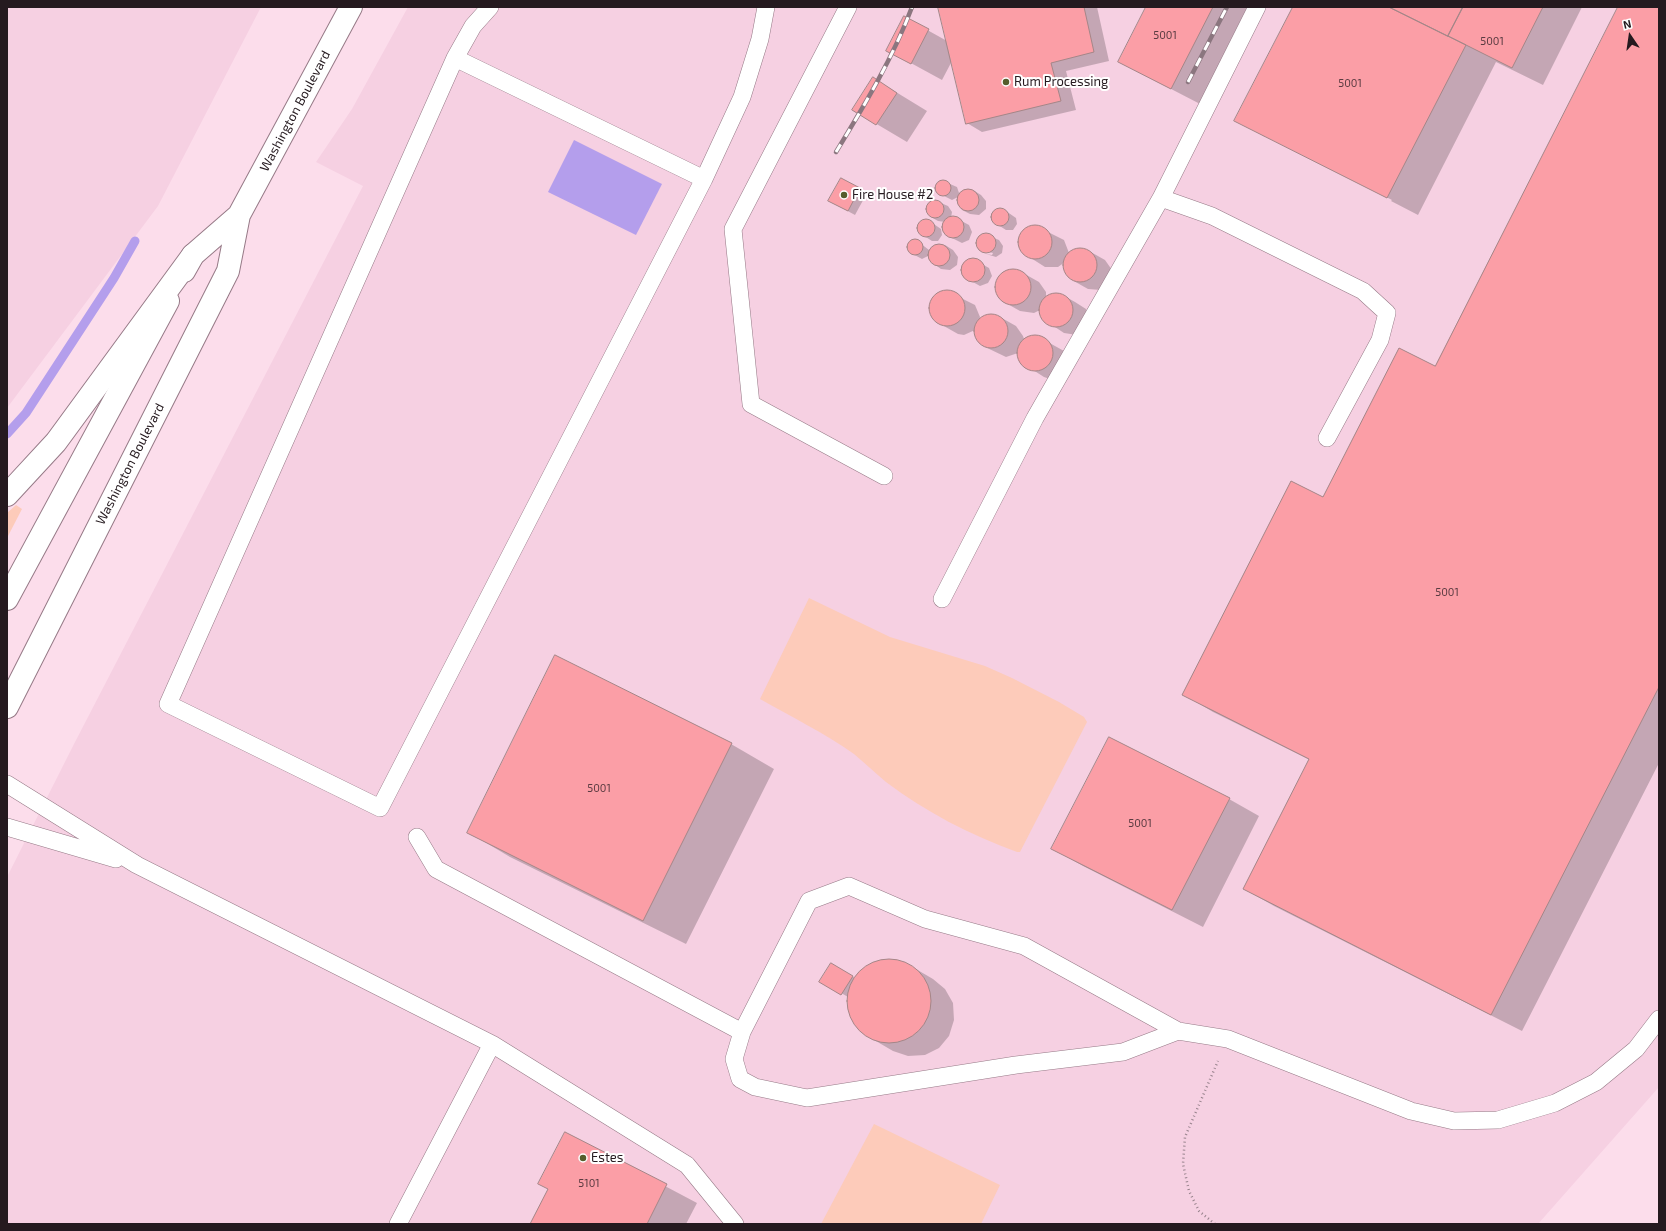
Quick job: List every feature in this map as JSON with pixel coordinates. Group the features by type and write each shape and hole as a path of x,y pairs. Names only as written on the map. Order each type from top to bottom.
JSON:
{"main road":[{"name":"Washington Boulevard","path":"7,707 228,271 238,215 351,7"},
{"name":"Washington Boulevard","path":"7,598 193,255 238,215"},
{"path":"7,495 56,442 193,255"}],"lane":[{"path":"490,7 473,26 455,58 168,704 380,808 704,179 742,97 760,39 766,7"},
{"path":"848,7 733,229 751,404 884,476"},
{"path":"942,599 1035,418 1162,198 1257,7"},
{"path":"455,58 704,179"},
{"path":"1162,198 1212,216 1363,291 1387,313 1380,340 1327,438"},
{"path":"7,784 137,865 492,1044 687,1165 735,1224"},
{"path":"7,827 137,865"},
{"path":"417,837 436,869 742,1032"},
{"path":"1178,1031 1123,1052 1016,1065 807,1098 755,1087 740,1079 734,1059 742,1032 809,901 849,886 925,919 1024,946 1178,1031 1228,1039 1412,1111 1454,1121 1498,1120 1555,1103 1596,1082 1636,1049 1659,1019"},
{"path":"398,1224 492,1044"}],"path":[{"path":"1215,1224 1200,1211 1189,1191 1183,1164 1185,1137 1228,1039"}],"shaded area":[{"path":"7,7 261,7 158,206 7,408"},
{"path":"408,7 1659,7 1659,1087 1538,1224 7,1224 7,877 74,744 363,186 316,162 352,109"},
{"path":"574,140 662,184 636,235 548,192"},
{"path":"16,505 22,509 7,538 7,513"},
{"path":"809,598 890,637 985,666 1059,702 1084,717 1087,722 1020,852 982,838 933,813 886,782 843,746 760,699"},
{"path":"874,1124 1000,1185 981,1224 821,1224"}],"building":[{"name":"Rum Processing","path":"938,7 1084,7 1094,52 1051,63 1061,101 966,124"},
{"path":"1146,7 1213,7 1171,89 1118,62"},
{"path":"1293,7 1389,7 1466,45 1387,198 1234,121"},
{"path":"1389,7 1463,7 1448,36"},
{"path":"1463,7 1543,7 1512,68 1448,36"},
{"path":"1618,7 1659,7 1659,687 1491,1015 1243,889 1309,759 1182,695 1291,481 1323,497 1399,348 1435,366"},
{"path":"904,16 929,29 911,64 886,51"},
{"path":"873,77 897,93 876,125 852,110"},
{"name":"Fire House #2","path":"841,178 860,188 848,211 828,201"},
{"path":"943,180 949,182 951,188 949,194 943,196 937,194 935,188 937,182"},
{"path":"964,189 972,189 979,196 979,204 972,211 964,211 957,204 957,196"},
{"path":"931,200 939,200 944,205 942,216 939,218 931,218 926,213 926,205"},
{"path":"996,208 1004,208 1009,213 1007,224 1004,226 996,226 991,221 991,213"},
{"path":"953,216 961,219 964,227 961,235 953,238 945,235 942,227 945,219"},
{"path":"926,219 932,222 935,228 932,234 926,237 920,234 917,228 920,222"},
{"path":"1032,225 1038,225 1042,226 1049,232 1052,242 1051,249 1045,256 1038,259 1032,259 1028,258 1021,252 1018,245 1018,239 1019,235 1025,228"},
{"path":"986,233 993,236 996,243 993,250 986,253 979,250 976,243 979,236"},
{"path":"915,239 921,241 923,247 921,253 915,255 909,253 907,247 909,241"},
{"path":"939,244 947,247 950,255 947,263 939,266 931,263 928,255 931,247"},
{"path":"1077,248 1083,248 1087,249 1094,255 1097,265 1096,272 1090,279 1083,282 1077,282 1073,281 1066,275 1063,268 1063,262 1064,258 1070,251"},
{"path":"973,258 981,262 985,270 981,278 973,282 965,278 961,270 965,262"},
{"path":"1017,269 1026,274 1030,280 1030,294 1026,300 1017,305 1009,305 1000,300 996,294 995,283 1000,274 1006,270"},
{"path":"951,290 960,295 964,301 964,315 960,321 951,326 943,326 934,321 930,315 929,304 934,295 940,291"},
{"path":"1053,293 1059,293 1063,294 1070,300 1073,310 1072,317 1066,324 1059,327 1053,327 1049,326 1042,320 1039,313 1039,307 1040,303 1046,296"},
{"path":"988,314 994,314 998,315 1005,321 1008,331 1007,338 1001,345 994,348 988,348 984,347 977,341 974,334 974,328 975,324 981,317"},
{"path":"1035,335 1045,338 1050,343 1053,353 1050,363 1045,368 1035,371 1025,368 1020,363 1017,353 1020,343 1025,338"},
{"path":"555,655 732,743 643,921 467,833"},
{"path":"1109,737 1230,798 1172,910 1051,849"},
{"path":"889,959 905,962 919,971 928,985 931,1001 928,1017 919,1031 905,1040 889,1043 873,1040 859,1031 850,1017 847,1001 850,985 859,971 873,962"},
{"path":"831,963 853,976 841,995 819,982"},
{"name":"Estes","path":"565,1132 667,1184 647,1224 530,1224 548,1189 538,1184"}],"waterway":[{"path":"7,434 26,413 114,278 135,241"}],"railway":[{"path":"836,152 887,63 912,7"},
{"path":"1188,82 1227,7"}],"place":[{"name":"Rum Processing","path":"1006,82"},
{"name":"Fire House #2","path":"844,195"},
{"name":"Estes","path":"583,1158"}]}
